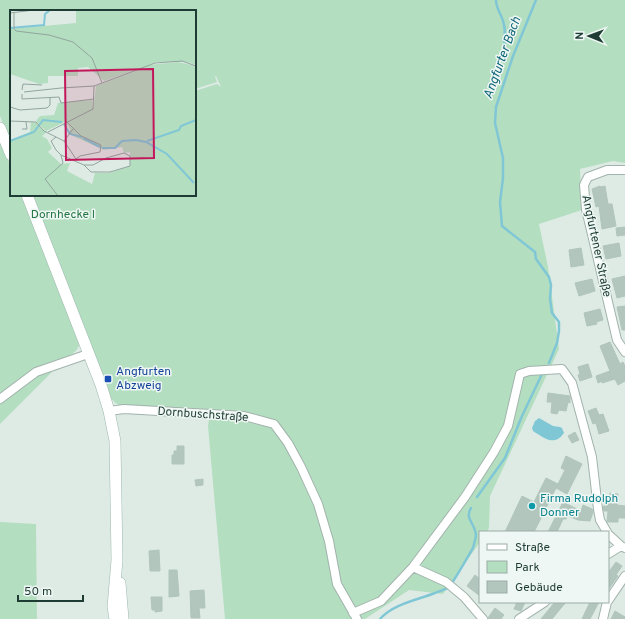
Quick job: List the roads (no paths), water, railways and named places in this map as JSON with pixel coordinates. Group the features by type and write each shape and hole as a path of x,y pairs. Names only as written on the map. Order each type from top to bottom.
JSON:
{"main road":[{"path":"0,128 10,153"},
{"path":"26,196 101,385 109,411 115,440 117,560 122,619"},
{"path":"115,619 113,595 117,560"}],"street":[{"name":"Angfurtener Straße","path":"625,170 607,170 588,177 584,185 586,209 617,340 625,352"},
{"path":"0,399 36,372 88,354"},
{"path":"355,616 381,601 413,567 466,497 508,426 520,374 530,370 562,369 572,383 592,457 600,520 606,531"},
{"name":"Dornbuschstraße","path":"109,411 124,409 202,415 244,416 274,424 288,443 318,504 337,584 355,616"},
{"path":"609,535 623,547 609,554"},
{"path":"413,567 446,582 464,597 483,619"},
{"path":"609,600 625,576"},
{"path":"519,619 543,603"},
{"path":"603,619 607,603"}],"water":[{"path":"539,418 553,426 562,428 564,433 556,440 549,440 541,436 533,431 532,428 535,421"}],"waterway":[{"path":"496,0 505,28 504,47"},
{"name":"Angfurter Bach","path":"536,0 513,56 496,107 495,123 503,158 503,178 500,202 502,226 535,252 536,259 549,277 551,285 550,299 552,313 559,322 559,331 557,343 549,363"},
{"name":"Angfurter Bach","path":"477,497 505,458 522,416 542,374"},
{"name":"Angfurter Bach","path":"380,619 398,606 449,587 473,548 476,536 469,515 471,508"}],"place":[{"name":"Angfurten Abzweig","path":"108,379"},
{"name":"Firma Rudolph Donner","path":"532,506"}],"park label":[{"name":"Dornhecke I","path":"63,215"}]}
